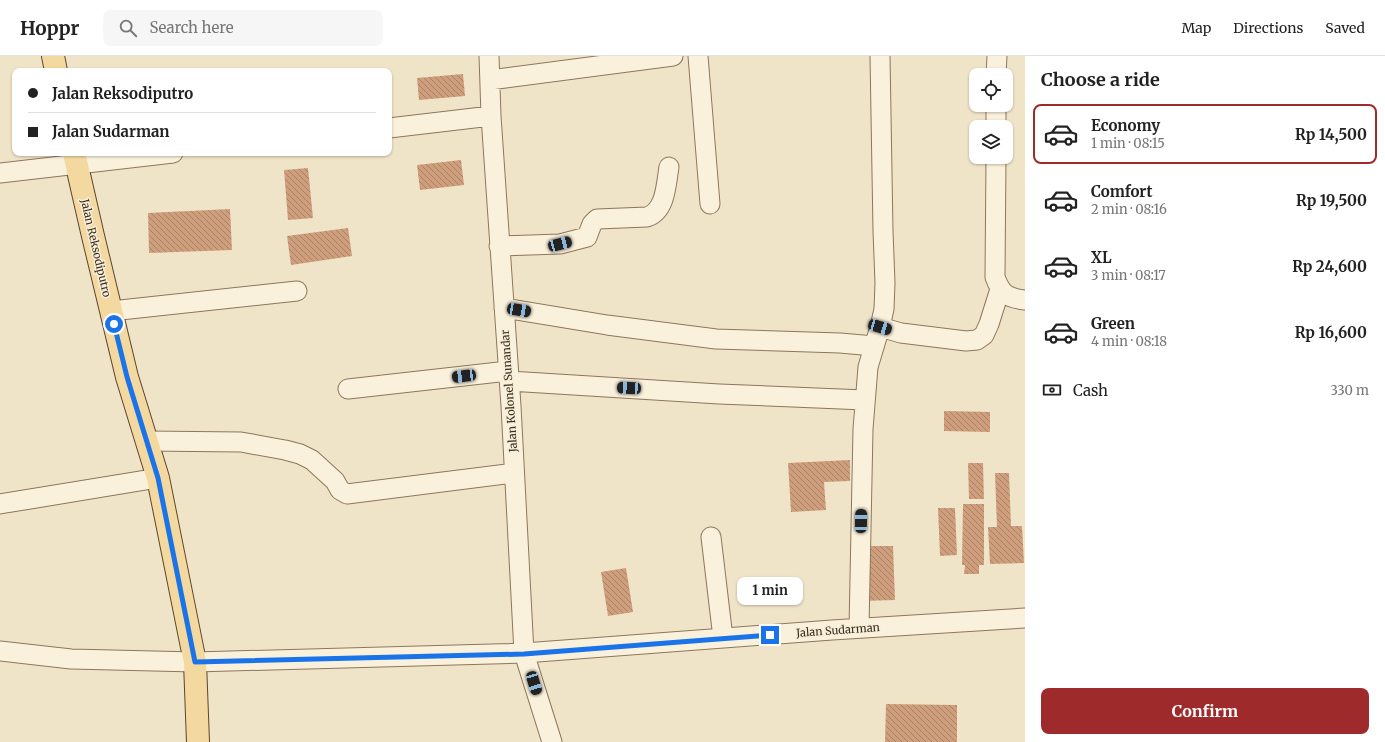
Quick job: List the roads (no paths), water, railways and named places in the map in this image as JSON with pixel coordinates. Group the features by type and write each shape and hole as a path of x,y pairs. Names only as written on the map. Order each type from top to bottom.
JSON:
{"main road":[{"path":"53,56 55,68"},
{"name":"Jalan Reksodiputro","path":"76,159 127,377 158,478 195,666 198,742"}],"street":[{"name":"Jalan Kolonel Sunandar","path":"489,56 491,116 509,376 524,654 552,742"},
{"path":"490,80 673,56"},
{"path":"698,56 710,204"},
{"path":"859,628 862,429 868,367 884,309 885,283 880,56"},
{"path":"996,68 997,56"},
{"path":"392,128 491,116"},
{"path":"0,173 76,159 124,156"},
{"path":"996,164 995,277 1000,289 1009,297 1025,300"},
{"path":"499,246 560,244 587,237 592,224 597,219 647,217 653,215 663,200 669,167"},
{"path":"880,327 901,333 966,341 977,340 984,335 989,324 1000,289"},
{"path":"111,311 297,291"},
{"path":"504,308 607,325 716,339 840,343 874,346"},
{"path":"348,389 509,376 719,394 865,400"},
{"path":"147,441 241,442 285,450 300,454 312,460 334,481 340,490 347,494 514,473"},
{"path":"0,504 158,478"},
{"path":"711,537 723,638"},
{"name":"Jalan Sudarman","path":"0,651 71,659 195,666 524,654 859,628 1025,618"}]}
